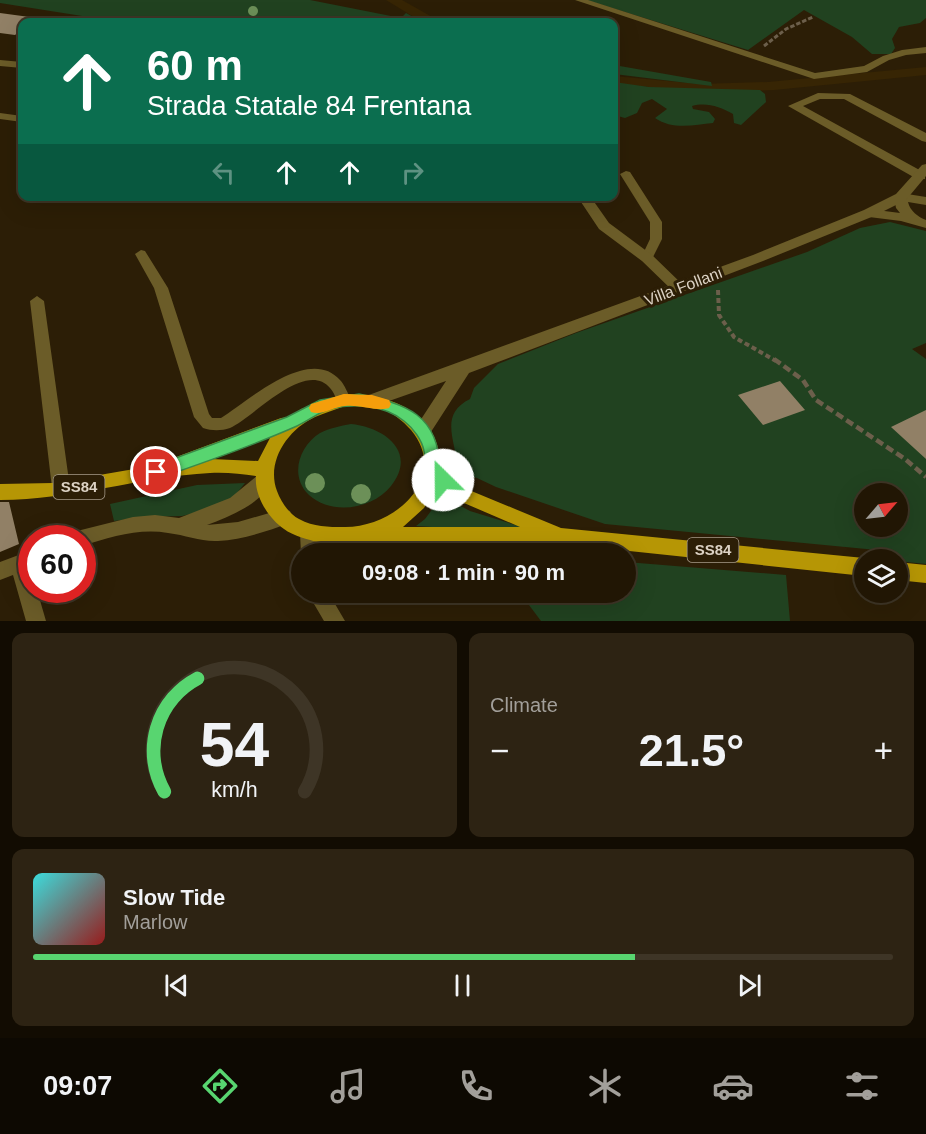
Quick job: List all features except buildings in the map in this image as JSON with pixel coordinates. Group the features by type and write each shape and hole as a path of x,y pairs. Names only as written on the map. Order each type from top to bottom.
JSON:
{"main road":[{"name":"SS84","path":"156,472 292,421 317,408 344,400 372,401 401,412 423,430"},
{"name":"SS84","path":"292,421 278,435 269,452 264,474 270,500 283,517 309,533 339,538 369,535 563,536 854,566"},
{"path":"423,430 432,451 432,473"},
{"name":"SS84","path":"0,492 62,489 156,472 211,465 264,474"},
{"name":"SS84","path":"369,535 393,525 412,510 425,492 432,473 470,498 563,536"},
{"path":"908,572 926,574"}],"street":[{"path":"0,63 18,65"},
{"path":"923,178 794,106 818,96 846,96 926,138"},
{"path":"0,116 18,118"},
{"name":"Villa Follani","path":"372,401 710,276 869,213 901,197 923,178"},
{"path":"921,222 903,208 901,197 926,201"},
{"path":"586,201 604,226 647,258 678,288"},
{"path":"869,213 921,222"},
{"path":"36,301 62,489"},
{"path":"423,430 463,369"},
{"path":"180,526 233,507 252,494 264,474"},
{"path":"96,533 117,526 163,524 213,534 283,517"},
{"path":"309,533 310,543"},
{"path":"0,572 18,564"},
{"path":"33,603 36,621"},
{"path":"324,603 335,621"}],"lane":[{"path":"579,0 814,76 867,69 886,58 905,52 926,50"},
{"path":"626,174 656,222 656,239 647,258"},
{"path":"141,254 161,288 202,417 208,424 223,424 292,380 311,372 329,376 339,386 344,400"}],"path":[{"path":"756,56 769,40 786,29 813,17"},
{"path":"710,276 718,289 719,315 734,337 789,368 803,380 816,400 905,459 926,477"}],"shaded area":[{"path":"386,0 402,0 434,18 415,18"},
{"path":"926,67 926,75 774,90 701,93 618,83 618,76 699,84 768,82"}],"green space":[{"path":"0,0 310,0 401,18 95,18 0,3"},
{"path":"586,0 926,0 926,18 920,23 899,27 892,39 895,48 891,54 872,54 852,37 804,10 748,50"},
{"path":"406,13 415,18 401,18"},
{"path":"618,66 711,82 712,86 618,74"},
{"path":"618,83 649,87 760,90 765,94 766,102 741,125 734,123 733,114 708,105 692,106 693,109 709,112 715,119 713,123 676,125 662,122 655,118 667,109 652,99 642,103 637,113 625,118 618,116"},
{"path":"890,222 926,231 926,343 912,349 926,359 926,564 908,562 908,549 866,549 605,524 457,473 451,422 454,414 470,399 474,388 498,364 576,333 807,252 860,228"},
{"path":"351,424 375,430 394,443 401,462 398,474 391,486 374,500 352,507 329,506 318,502 303,487 299,479 299,462 307,446 320,433"},
{"path":"245,483 229,503 182,516 143,517 114,521 110,504 197,485"},
{"path":"442,496 470,511 525,528 525,533 416,526 425,519"},
{"path":"636,563 786,575 790,621 541,621 528,603 636,603"}],"slow traffic":[{"path":"316,408 344,400 384,404"}],"route":[{"path":"156,472 292,421 326,404 344,400 359,400 393,407 410,417 423,430 432,451 432,473 443,480"}]}
